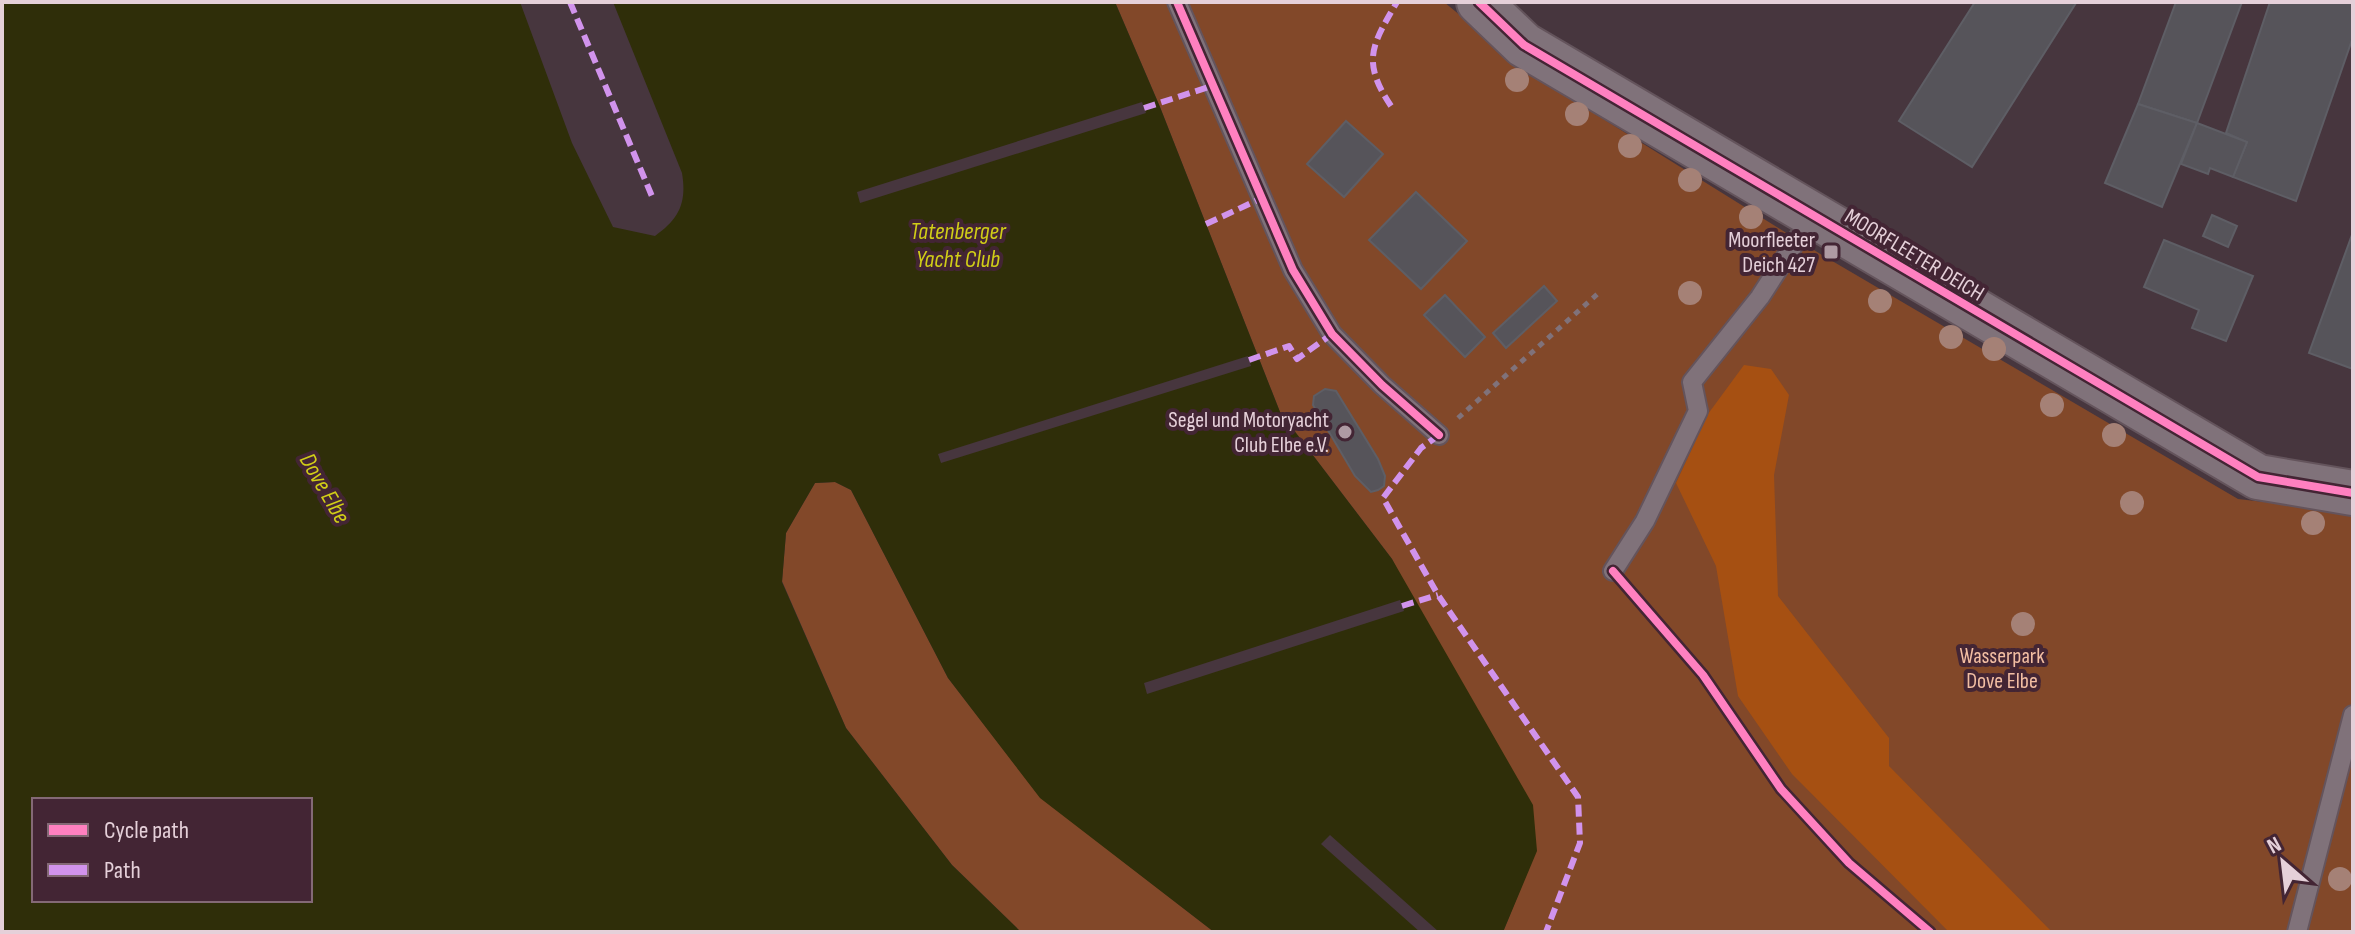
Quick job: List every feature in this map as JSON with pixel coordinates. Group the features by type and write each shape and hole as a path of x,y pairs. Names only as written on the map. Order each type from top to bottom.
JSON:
{"street":[{"name":"MOORFLEETER DEICH","path":"1479,2 1524,45 2258,477 2353,493"}],"lane":[{"path":"1177,2 1293,270 1332,334 1382,385 1439,435"},
{"path":"1613,571 1645,521 1698,411 1692,382 1760,297 1813,215"},
{"path":"2297,932 2353,715"}],"path":[{"path":"1439,435 1601,291"},
{"path":"1613,571 1703,675 1781,789 1849,863 1930,932"}],"green space":[{"name":"Wasserpark Dove Elbe","path":"1115,2 1444,2 1531,74 1822,255 2238,499 2353,512 2353,932 1503,932 1536,851 1392,559 1280,412 1160,107"},
{"path":"835,482 851,490 948,678 1040,797 1214,932 1021,932 952,865 846,728 782,581 786,533 815,483"}],"shaded area":[{"path":"1744,365 1771,369 1789,395 1774,475 1778,596 1889,738 1889,766 2052,932 1949,932 1792,774 1738,696 1716,566 1676,483 1708,414"}],"water":[{"path":"2,2 520,2 572,143 613,227 655,236 675,217 682,202 682,173 613,2 1115,2 1160,107 1280,412 1392,559 1533,805 1537,851 1503,932 1214,932 1040,798 948,678 851,490 835,482 815,483 786,533 782,582 846,728 952,865 1021,932 2,932"}],"pier":[{"path":"1142,102 1146,113 860,203 857,192"},
{"path":"1248,356 1251,366 941,463 938,454"},
{"path":"1400,600 1404,611 1147,694 1144,683"},
{"path":"1330,835 1439,932 1420,932 1321,844"}],"building":[{"path":"1975,2 2076,3 1972,167 1899,121"},
{"path":"2176,2 2242,2 2197,123 2138,104"},
{"path":"2270,2 2353,2 2353,37 2296,201 2233,177 2247,142 2226,133"},
{"path":"2138,104 2197,123 2162,207 2105,183"},
{"path":"1346,121 1383,154 1344,197 1307,164"},
{"path":"2197,123 2247,142 2233,177 2210,168 2208,174 2181,164"},
{"path":"1416,192 1467,241 1421,289 1369,240"},
{"path":"2212,215 2237,226 2228,247 2203,236"},
{"path":"2353,232 2353,369 2309,353"},
{"path":"2164,240 2253,276 2226,341 2192,328 2199,310 2144,287"},
{"path":"1544,286 1557,301 1506,348 1493,333"},
{"path":"1445,295 1485,337 1465,357 1424,315"},
{"name":"Segel und Motoryacht Club Elbe e.V.","path":"1325,389 1336,391 1378,459 1385,476 1384,486 1378,490 1371,492 1355,476 1313,405 1314,396"}],"marked path":[{"path":"570,2 654,201"},
{"path":"1391,106 1376,77 1373,53 1381,30 1397,2"},
{"path":"1144,108 1212,86"},
{"path":"1206,224 1260,199"},
{"path":"1249,360 1289,346 1297,359 1332,334"},
{"path":"1439,435 1421,448 1383,498 1438,595 1578,797 1580,843 1546,932"},
{"path":"1402,606 1438,595"}],"cycle path":[{"path":"1177,2 1293,270 1332,334 1382,385 1439,435"},
{"path":"1479,2 1524,45 2258,477 2353,493"},
{"path":"1613,571 1703,675 1781,789 1849,863 1930,932"}],"place":[{"name":"Moorfleeter Deich 427","path":"1831,252"},
{"name":"Segel und Motoryacht Club Elbe e.V.","path":"1345,432"}],"water label":[{"name":"Tatenberger Yacht Club","path":"958,245"},
{"name":"Dove Elbe","path":"325,488"}]}
